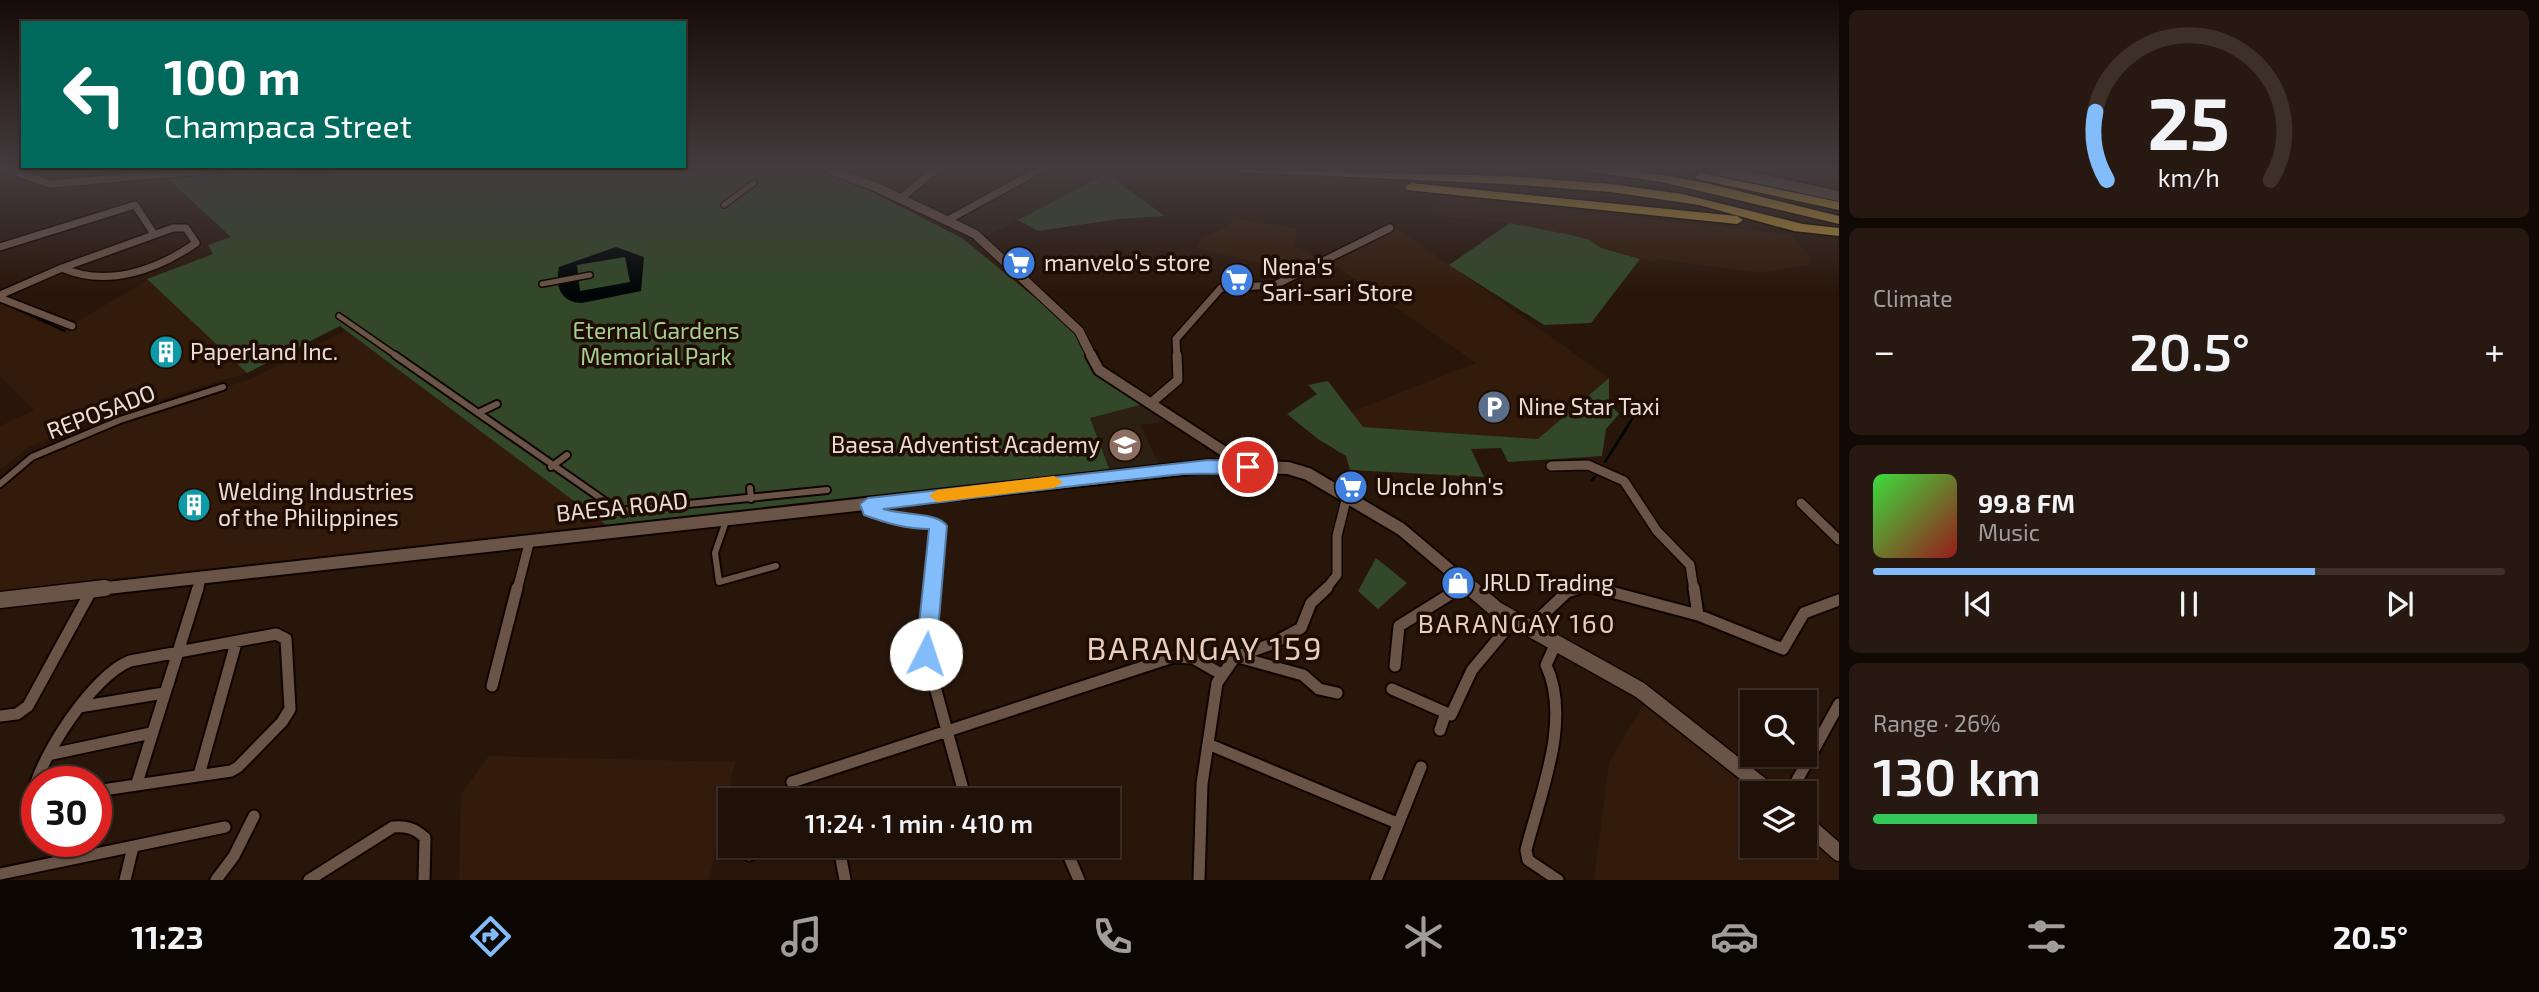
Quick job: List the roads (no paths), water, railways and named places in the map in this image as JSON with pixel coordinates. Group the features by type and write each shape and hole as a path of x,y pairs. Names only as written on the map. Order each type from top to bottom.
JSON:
{"highway":[{"path":"1637,210 1839,232"},
{"path":"1797,210 1839,220"}],"main road":[{"name":"BAESA ROAD","path":"0,600 1121,474 1208,466 1297,470 1401,529 1513,621 1640,690 1756,781"},
{"path":"1817,834 1839,853"}],"street":[{"path":"0,247 119,210"},
{"path":"138,210 154,234"},
{"path":"927,210 982,240 1073,325 1088,346 1099,370 1248,467"},
{"path":"948,220 966,210"},
{"path":"0,297 62,268 179,227 186,228 196,243 113,279 94,281 62,268"},
{"path":"1150,403 1178,380 1176,339 1214,294 1229,286 1280,283 1357,242 1390,228"},
{"path":"542,284 590,275"},
{"path":"0,297 72,326"},
{"path":"339,316 551,467 619,511 827,490"},
{"name":"REPOSADO","path":"0,484 32,457 120,420 223,387"},
{"path":"478,413 497,404"},
{"path":"551,467 567,455"},
{"path":"1550,467 1588,465 1624,481 1641,502 1657,531 1690,565 1698,614"},
{"path":"750,488 751,499"},
{"path":"1199,880 1202,784 1221,674 1229,662 1301,628 1311,603 1333,583 1337,575 1337,536 1347,496"},
{"path":"629,512 638,499"},
{"path":"1801,502 1839,540"},
{"path":"868,504 870,510 887,517 938,526 926,647 963,788"},
{"path":"727,519 715,553 719,582 776,566"},
{"path":"492,686 530,540"},
{"path":"136,783 202,576"},
{"path":"1395,666 1399,626 1466,585"},
{"path":"1528,629 1567,592 1588,586 1698,614 1783,649 1804,613 1839,600"},
{"path":"0,716 18,714 28,706 92,589"},
{"path":"1440,730 1472,670 1513,621"},
{"path":"45,766 79,708 116,667 276,634 283,636 291,701 282,722 238,767 231,771 112,787"},
{"path":"199,775 236,643"},
{"path":"1556,643 1546,665 1555,684 1554,737 1526,850 1528,860 1558,880"},
{"path":"792,782 1173,657 1193,658 1221,674"},
{"path":"1238,657 1303,675 1319,689 1337,693"},
{"path":"1392,689 1446,715"},
{"path":"79,708 164,693"},
{"path":"1797,781 1839,704"},
{"path":"52,754 151,733"},
{"path":"1208,744 1396,823"},
{"path":"1376,880 1396,823 1421,767"},
{"path":"216,880 234,856 254,816"},
{"path":"309,880 393,827 402,826 412,827 425,838 422,879"},
{"path":"0,874 225,827"},
{"path":"125,880 133,847"},
{"path":"842,858 845,880"},
{"path":"1070,858 1079,880"}],"waterway":[{"path":"11,306 65,331"},
{"path":"1605,462 1634,416"},
{"path":"1592,480 1599,472"}],"place":[{"name":"manvelo's store","path":"1019,263"},
{"name":"Nena's Sari-sari Store","path":"1237,280"},
{"name":"Paperland Inc.","path":"166,352"},
{"name":"Nine Star Taxi","path":"1494,407"},
{"name":"Baesa Adventist Academy","path":"1125,445"},
{"name":"Uncle John's","path":"1351,487"},
{"name":"Welding Industries of the Philippines","path":"194,505"},
{"name":"JRLD Trading","path":"1458,583"}],"district":[{"name":"BARANGAY 160","path":"1517,624"},
{"name":"BARANGAY 159","path":"1205,649"}],"park label":[{"name":"Eternal Gardens Memorial Park","path":"656,344"}]}
